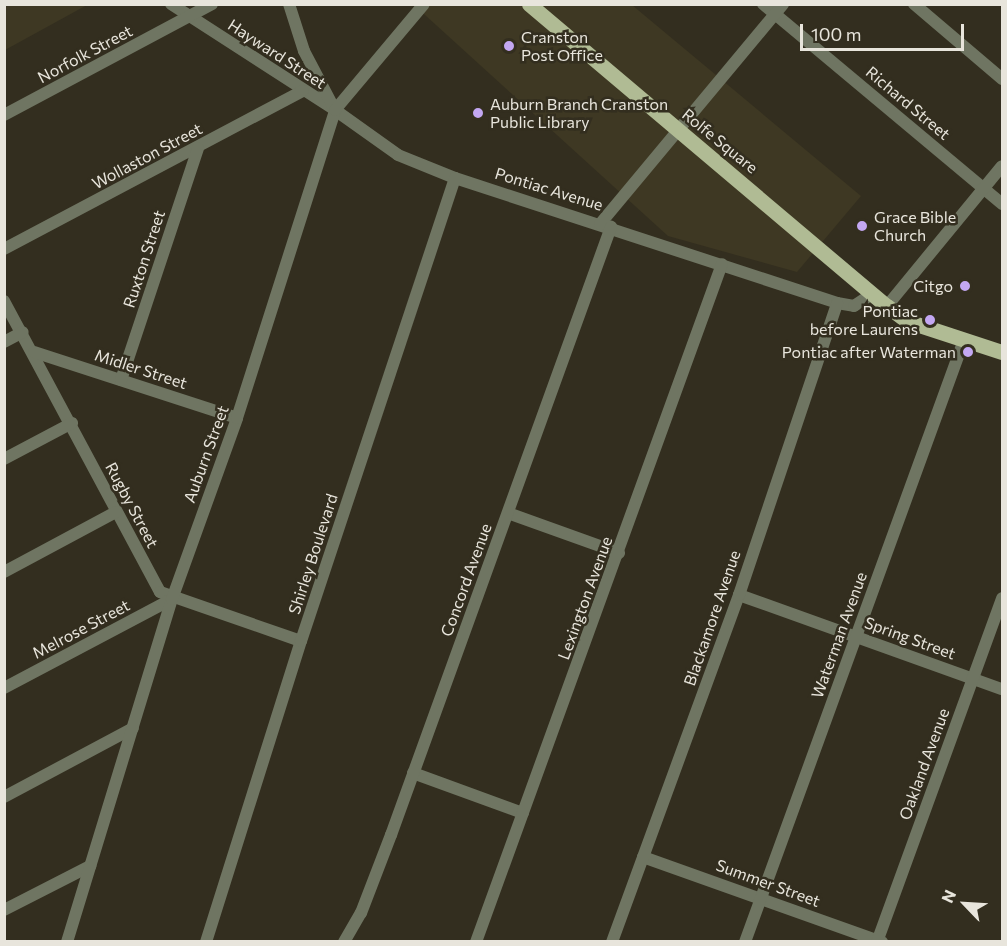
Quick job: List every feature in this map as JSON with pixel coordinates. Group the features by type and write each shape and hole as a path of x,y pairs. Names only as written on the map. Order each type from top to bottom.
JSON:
{"main road":[{"name":"Rolfe Square","path":"529,4 886,306"},
{"path":"886,306 907,321 1002,352"}],"street":[{"name":"Hayward Street","path":"171,4 335,110"},
{"name":"Norfolk Street","path":"4,116 212,4"},
{"name":"Pontiac Avenue","path":"289,4 304,51 335,110 380,144 455,178 837,303 854,306 872,294"},
{"name":"Auburn Street","path":"67,942 172,599 237,418 335,110 424,4"},
{"name":"Richard Street","path":"763,4 779,10 1002,204"},
{"path":"914,4 1002,79"},
{"name":"Concord Avenue","path":"345,942 362,913 508,513 606,226 676,129 779,10"},
{"name":"Wollaston Street","path":"4,249 303,91"},
{"name":"Ruxton Street","path":"121,380 198,148"},
{"path":"886,306 1002,166"},
{"name":"Shirley Boulevard","path":"206,942 301,641 455,178"},
{"name":"Lexington Avenue","path":"476,942 619,554 722,264"},
{"name":"Rugby Street","path":"4,301 34,352 160,592 172,599 301,641"},
{"name":"Blackamore Avenue","path":"612,942 738,595 837,303"},
{"path":"4,342 23,332"},
{"name":"Waterman Avenue","path":"745,942 964,340"},
{"name":"Midler Street","path":"34,352 237,418"},
{"path":"4,459 72,423"},
{"path":"4,572 116,512"},
{"path":"508,513 619,554"},
{"name":"Spring Street","path":"738,595 1002,689"},
{"name":"Oakland Avenue","path":"879,941 1002,598"},
{"name":"Melrose Street","path":"4,688 172,599"},
{"path":"4,797 133,728"},
{"path":"413,773 523,813"},
{"name":"Summer Street","path":"643,857 879,941"},
{"path":"4,910 90,866"}],"shaded area":[{"path":"5,4 87,4 87,5 5,50"},
{"path":"414,5 632,5 861,196 797,272 668,236"}],"place":[{"name":"Cranston Post Office","path":"509,46"},
{"name":"Auburn Branch Cranston Public Library","path":"478,113"},
{"name":"Grace Bible Church","path":"862,226"},
{"name":"Citgo","path":"965,286"},
{"name":"Pontiac before Laurens","path":"930,320"},
{"name":"Pontiac after Waterman","path":"968,352"}]}
